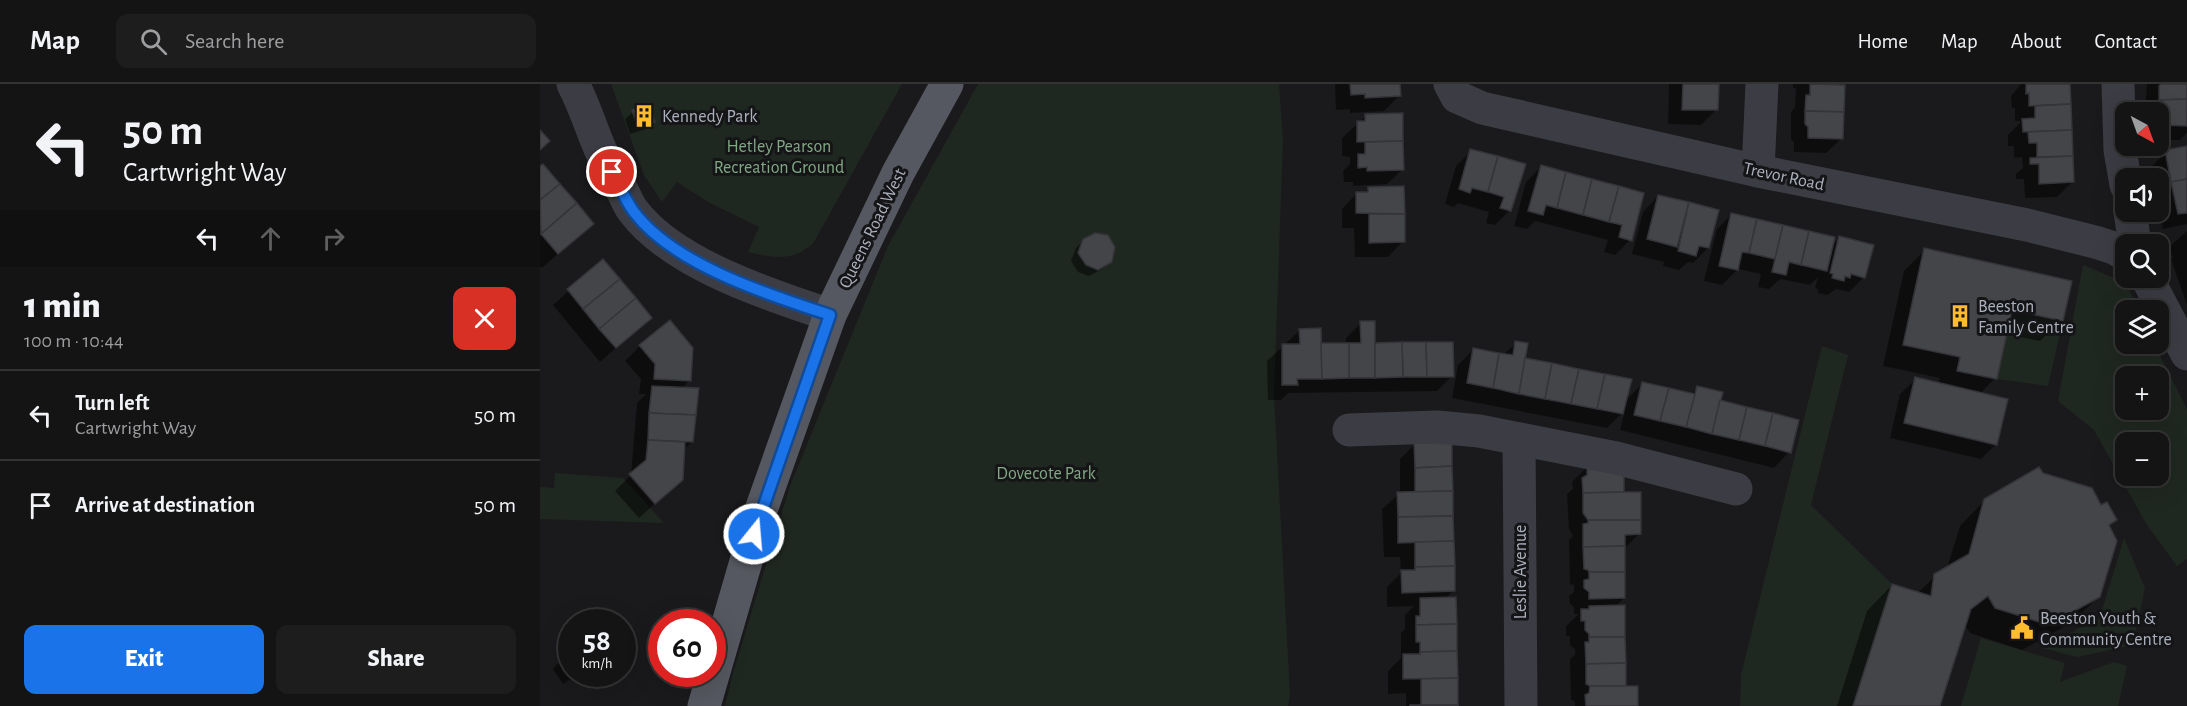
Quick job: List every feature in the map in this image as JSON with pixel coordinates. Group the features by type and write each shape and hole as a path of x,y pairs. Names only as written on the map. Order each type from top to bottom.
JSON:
{"main road":[{"name":"Queens Road West","path":"704,706 760,513 830,315 898,173 947,84"}],"street":[{"path":"573,84 584,105 601,152 634,212 661,238 689,259 785,300 830,315"},
{"name":"Trevor Road","path":"1450,84 1457,97 1482,108 1758,171 2027,225 2115,249"},
{"path":"1758,171 1762,84"},
{"path":"2118,84 2120,150 2123,168"},
{"path":"2152,288 2187,354"},
{"path":"1349,430 1437,427 1479,431 1616,458 1736,489"},
{"name":"Leslie Avenue","path":"1519,439 1521,706"}],"green space":[{"name":"Hetley Pearson Recreation Ground","path":"611,84 902,84 814,242 799,253 775,257 748,252 759,227 710,203 677,182 662,202 644,175"},
{"name":"Dovecote Park","path":"978,84 1279,84 1283,139 1274,395 1290,695 1288,706 725,706 790,486 888,246"},
{"path":"2083,265 2115,278 2115,288 2128,288 2134,300 2115,300 2115,354 2159,354 2165,366 2115,366 2115,420 2169,420 2169,374 2187,409 2187,559 2177,566 2147,525 2125,486 2169,486 2169,432 2115,432 2115,468 2094,430 2058,401"},
{"path":"2012,310 2063,321 2048,386 1997,379"},
{"path":"1822,346 1848,355 1811,505 1892,584 1853,706 1740,706 1741,675"},
{"path":"555,473 623,478 664,523 540,519 540,487 554,488"},
{"path":"2124,538 2145,588 2133,645 2077,657 2043,648 2100,617"},
{"path":"1981,638 2065,663 2060,682 2114,662 2127,666 2118,706 1961,706"}],"building":[{"path":"1350,84 1400,84 1401,96 1365,98 1365,94 1351,95"},
{"path":"1683,84 1719,84 1718,110 1682,110"},
{"path":"1810,84 1845,85 1844,112 1805,111 1806,95 1810,95"},
{"path":"2026,84 2070,84 2071,104 2029,106"},
{"path":"2161,84 2187,84 2187,99 2159,100"},
{"path":"2187,99 2187,126 2169,125 2169,102 2159,102 2159,100"},
{"name":"Kennedy Park","path":"649,104 655,122 638,128 632,110"},
{"path":"2071,104 2072,130 2023,132 2022,119 2035,118 2035,106"},
{"path":"1805,111 1844,112 1843,139 1808,138"},
{"path":"1403,113 1403,141 1357,142 1357,121 1365,121 1365,114"},
{"path":"540,130 550,141 540,150"},
{"path":"2072,130 2073,156 2037,157 2037,143 2029,143 2028,132"},
{"path":"1403,141 1404,170 1367,171 1367,167 1358,168 1358,154 1365,154 1365,142"},
{"path":"2187,146 2187,179 2171,182 2166,156 2169,156 2169,149"},
{"path":"1470,149 1498,156 1488,192 1472,188 1470,193 1459,189"},
{"path":"1498,156 1526,164 1511,211 1500,208 1504,197 1488,192"},
{"path":"2073,156 2074,182 2039,184 2039,164 2030,164 2030,158"},
{"path":"543,164 560,184 540,200 540,166"},
{"path":"1541,165 1566,172 1557,208 1546,205 1543,215 1528,211"},
{"path":"1566,172 1592,179 1583,215 1557,208"},
{"path":"1592,179 1619,186 1609,222 1583,215"},
{"path":"2187,179 2187,213 2178,214 2171,182"},
{"path":"560,184 577,203 541,234 540,200"},
{"path":"1404,186 1405,214 1356,213 1356,192 1368,192 1368,187"},
{"path":"1619,186 1644,193 1632,241 1619,237 1622,225 1609,222"},
{"path":"1658,195 1689,202 1677,247 1647,239"},
{"path":"1689,202 1719,210 1709,248 1699,246 1696,256 1678,251"},
{"path":"577,203 594,224 558,254 541,234"},
{"path":"1731,213 1757,219 1749,253 1742,252 1738,270 1719,266"},
{"path":"1369,214 1405,214 1405,242 1369,243"},
{"path":"1757,219 1783,225 1775,259 1749,253"},
{"path":"1783,225 1809,231 1801,265 1789,262 1786,275 1772,272"},
{"path":"1809,231 1835,237 1827,271 1801,265"},
{"path":"1095,233 1108,235 1115,247 1112,262 1098,270 1086,265 1078,253 1083,239"},
{"path":"1839,236 1874,245 1865,278 1851,274 1850,278 1845,276 1844,281 1832,278 1833,274 1830,273"},
{"name":"Beeston Family Centre","path":"1924,248 2072,281 2063,321 2012,310 1997,379 1957,371 1960,357 1903,345"},
{"path":"603,259 620,279 583,309 567,289"},
{"path":"620,279 636,298 599,329 583,309"},
{"path":"636,298 652,318 616,348 599,329"},
{"path":"670,320 693,348 691,381 654,379 655,364 639,345"},
{"path":"1360,321 1375,321 1375,378 1349,378 1349,343 1361,343"},
{"path":"1321,328 1322,379 1297,379 1298,385 1282,385 1282,344 1300,344 1299,329"},
{"path":"1515,341 1528,343 1519,394 1493,388 1499,353 1513,355"},
{"path":"1402,342 1426,342 1427,377 1403,377"},
{"path":"1402,342 1403,377 1375,378 1375,343"},
{"path":"1426,342 1453,342 1454,377 1427,377"},
{"path":"1321,343 1349,343 1349,378 1322,379"},
{"path":"1473,348 1499,353 1493,388 1467,383"},
{"path":"1525,358 1552,363 1545,399 1519,394"},
{"path":"1552,363 1579,369 1571,404 1545,399"},
{"path":"1579,369 1605,374 1597,409 1571,404"},
{"path":"1605,374 1632,379 1623,414 1597,409"},
{"path":"1915,377 2008,399 1997,445 1904,423"},
{"path":"1642,382 1669,388 1660,421 1634,415"},
{"path":"652,386 699,388 696,415 649,413"},
{"path":"1697,386 1723,392 1712,434 1686,427"},
{"path":"1669,388 1695,394 1686,427 1660,421"},
{"path":"1720,400 1747,407 1739,440 1712,434"},
{"path":"1747,407 1773,413 1765,446 1739,440"},
{"path":"649,413 696,415 693,442 648,440"},
{"path":"1773,413 1799,420 1791,453 1765,446"},
{"path":"648,440 685,442 683,480 655,504 629,474 646,460"},
{"path":"1452,441 1452,466 1415,468 1414,443"},
{"path":"1587,465 1624,465 1624,492 1583,493 1582,478 1587,475"},
{"path":"1452,466 1453,491 1415,492 1415,468"},
{"path":"2039,467 2043,473 2092,488 2101,505 2107,502 2117,520 2109,525 2117,541 2100,597 2049,625 1995,608 1988,596 1971,609 1940,706 1853,706 1892,584 1931,596 1934,574 1969,554 1984,499"},
{"path":"1453,491 1453,516 1398,517 1397,492"},
{"path":"1641,492 1641,520 1588,520 1583,513 1583,493"},
{"path":"1453,516 1454,541 1398,543 1398,517"},
{"path":"1588,520 1641,520 1641,534 1625,535 1625,546 1583,547 1583,524 1588,523"},
{"path":"1454,541 1455,566 1415,567 1415,542"},
{"path":"1625,546 1625,572 1589,572 1584,569 1583,547"},
{"path":"1455,566 1455,591 1402,593 1401,570 1415,570 1415,567"},
{"path":"1589,572 1625,572 1625,598 1589,599 1589,592 1584,588 1584,580 1589,579"},
{"path":"1456,597 1457,624 1416,625 1416,616 1420,616 1420,598"},
{"path":"1625,605 1625,637 1589,637 1585,630 1585,621 1581,621 1581,609 1589,609 1589,606"},
{"path":"1457,624 1457,651 1420,652 1420,642 1416,642 1416,625"},
{"path":"1589,637 1625,637 1626,663 1586,664 1585,642 1589,642"},
{"path":"1457,651 1458,678 1403,679 1403,654"},
{"path":"1626,663 1626,686 1586,684 1586,664"},
{"path":"1458,678 1458,705 1421,705 1421,679"},
{"path":"1590,686 1638,686 1638,706 1586,706 1585,695 1589,693"},
{"path":"1458,705 1458,706 1410,706"}],"place":[{"name":"Kennedy Park","path":"644,116"},
{"name":"Beeston Family Centre","path":"1960,316"},
{"name":"Beeston Youth & Community Centre","path":"2022,628"}],"route":[{"path":"612,172 634,212 661,238 689,259 785,300 830,315 754,534"}]}
